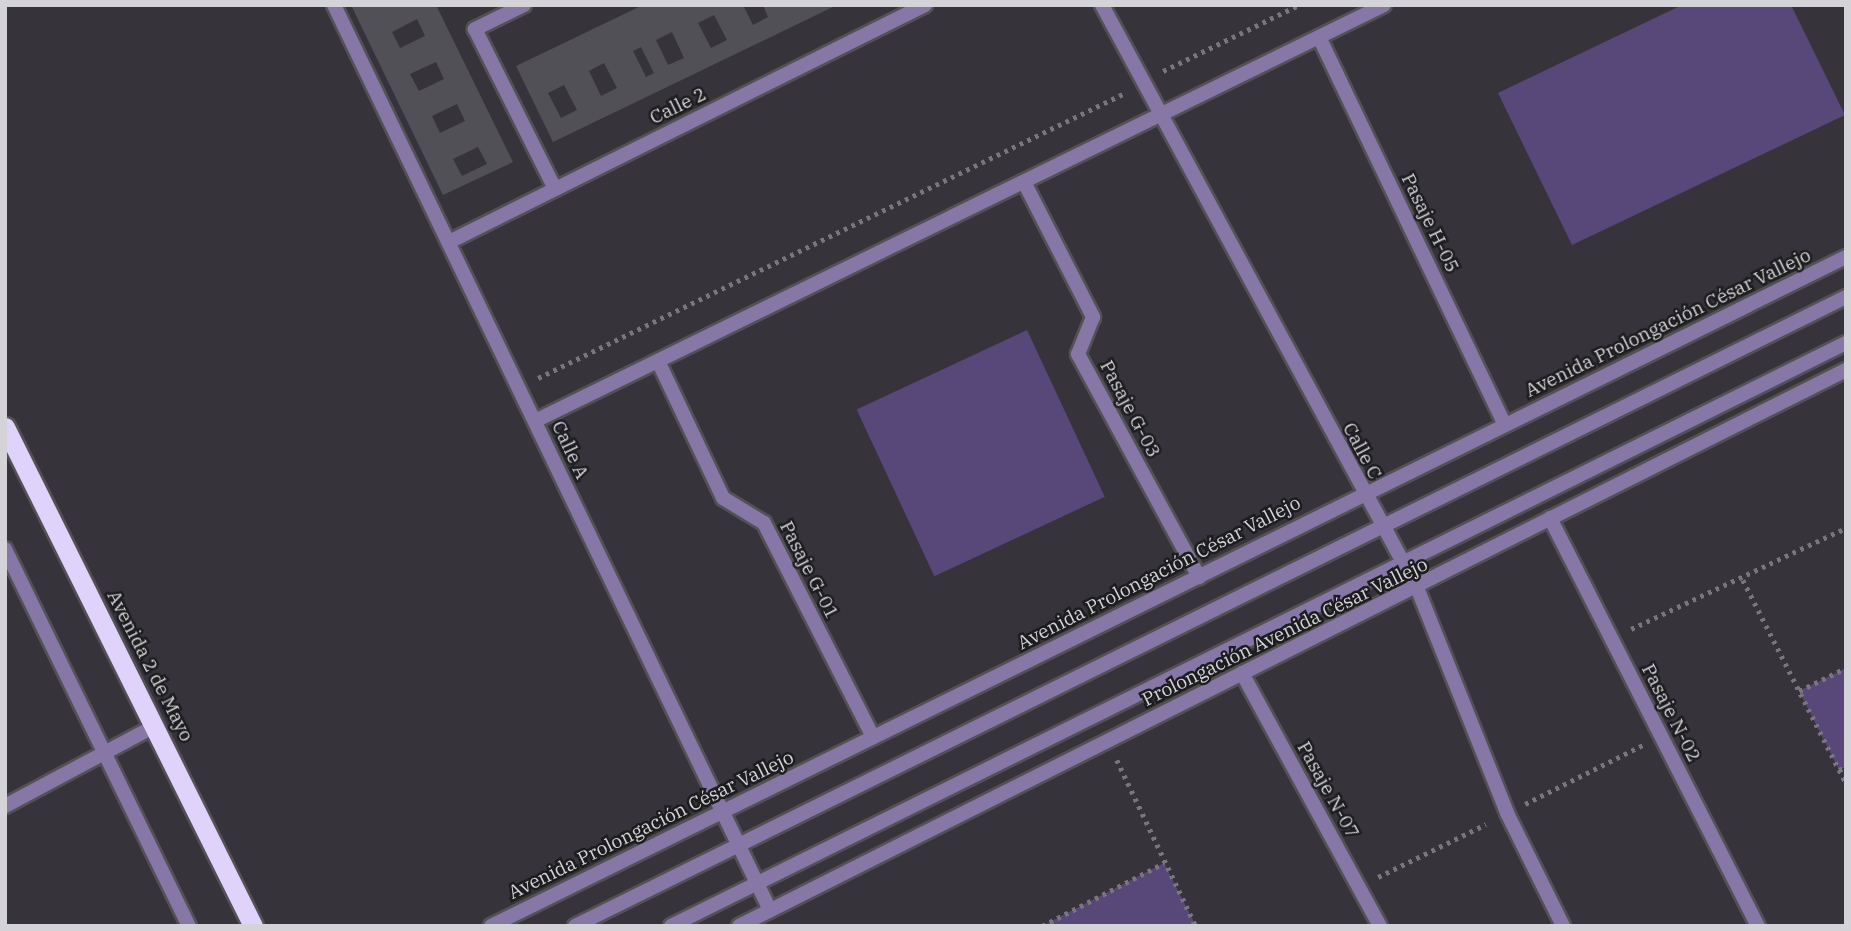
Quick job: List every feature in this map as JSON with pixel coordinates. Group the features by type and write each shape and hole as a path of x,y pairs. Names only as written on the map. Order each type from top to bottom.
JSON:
{"highway":[{"name":"Avenida 2 de Mayo","path":"5,427 253,926"}],"street":[{"name":"Calle A","path":"334,5 771,911"},
{"path":"524,5 475,29 555,189"},
{"name":"Calle 2","path":"449,242 925,5"},
{"name":"Calle C","path":"1102,5 1362,492 1418,590 1507,813 1563,926"},
{"path":"535,421 1384,5"},
{"name":"Pasaje H-05","path":"1319,37 1505,425"},
{"name":"Pasaje G-03","path":"1024,181 1093,317 1078,354 1199,577"},
{"name":"Avenida Prolongación César Vallejo","path":"491,926 1199,577 1362,492 1505,425 1846,257"},
{"path":"575,926 740,848 1381,526 1846,297"},
{"path":"671,926 1846,343"},
{"name":"Pasaje G-01","path":"658,361 723,498 764,523 873,737"},
{"name":"Prolongación Avenida César Vallejo","path":"739,926 1242,673 1418,590 1550,518 1846,370"},
{"name":"Pasaje N-02","path":"1550,518 1758,926"},
{"path":"5,549 189,926"},
{"name":"Pasaje N-07","path":"1242,673 1380,926"},
{"path":"5,806 155,726"}],"path":[{"path":"1164,72 1299,5"},
{"path":"518,388 1128,92 1121,79"},
{"path":"1611,638 1743,580 1846,528"},
{"path":"1743,580 1846,783"},
{"path":"1799,691 1846,668"},
{"path":"1358,886 1660,737"},
{"path":"1108,740 1196,926"},
{"path":"1839,770 1846,767"},
{"path":"1042,926 1164,863"}],"shaded area":[{"path":"1682,5 1791,5 1845,115 1572,245 1498,93"},
{"path":"1027,330 1105,497 934,576 857,409"},
{"path":"1846,668 1846,767 1839,770 1799,691"},
{"path":"1164,863 1196,926 1042,926"}],"building":[{"path":"351,5 436,5 513,162 443,195","holes":["417,19 425,36 400,48 392,32","436,62 444,79 419,91 410,74","457,104 465,121 440,133 432,116","478,147 487,164 462,176 453,159"]},
{"path":"643,5 743,5 753,25 768,17 763,5 837,5 553,142 516,66","holes":["714,15 727,40 711,48 698,23","672,32 684,58 668,65 656,40","641,47 654,73 646,77 633,51","604,63 617,88 601,96 589,71","564,85 577,110 561,118 548,93"]}]}
